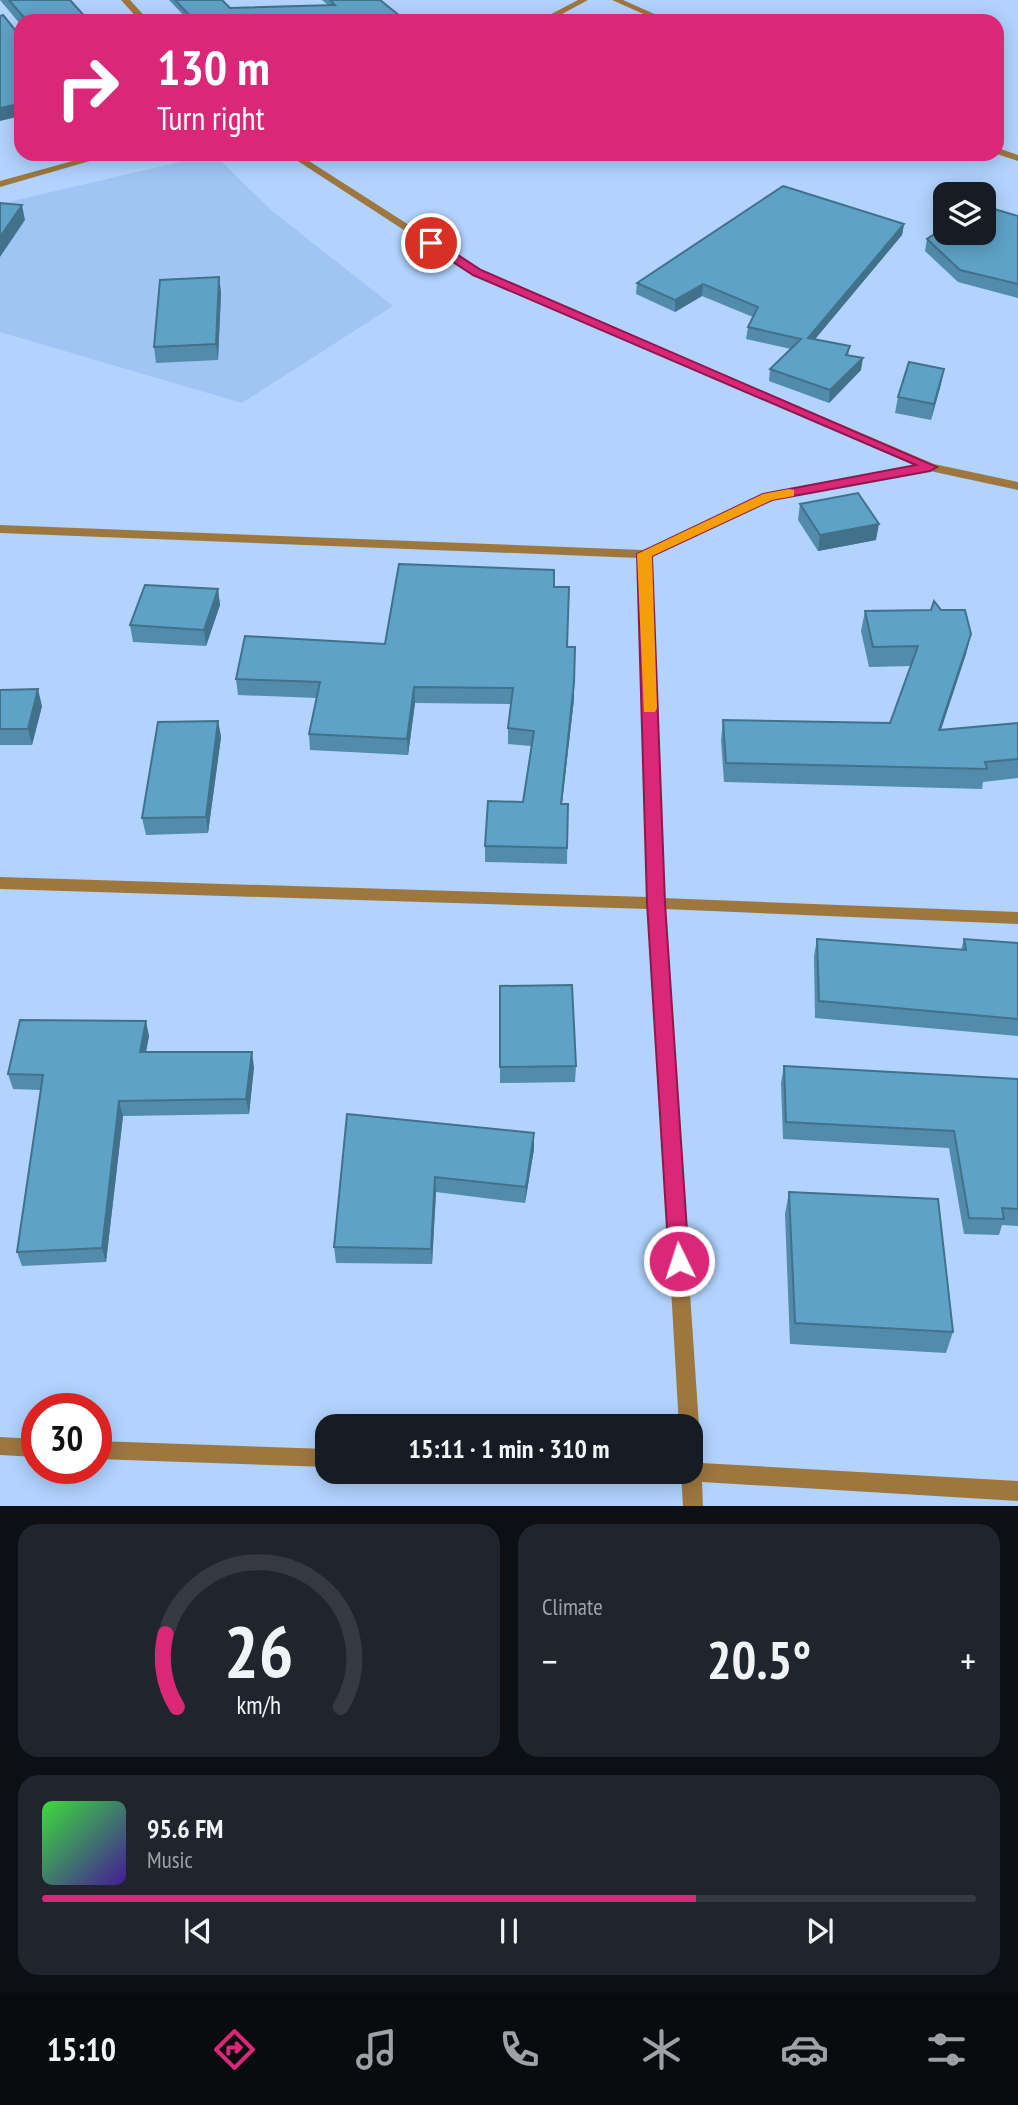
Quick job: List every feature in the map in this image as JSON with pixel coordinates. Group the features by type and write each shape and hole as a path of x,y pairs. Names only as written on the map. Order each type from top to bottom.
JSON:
{"street":[{"path":"125,0 138,14"},
{"path":"555,14 584,0"},
{"path":"616,0 650,14"},
{"path":"0,184 84,161"},
{"path":"303,161 477,272 930,467 1018,486"},
{"path":"0,529 645,554 768,497 930,467"},
{"path":"645,554 656,903 688,1414"},
{"path":"0,883 656,903 1018,918"},
{"path":"0,1446 21,1447"},
{"path":"112,1451 315,1458"},
{"path":"703,1467 1018,1491"},
{"path":"692,1484 693,1506"}],"shaded area":[{"path":"184,161 221,161 272,211 393,306 242,403 0,332 0,204"}],"building":[{"path":"9,0 70,0 83,14 21,14"},
{"path":"175,0 222,0 230,8 335,5 330,0 380,0 398,14 188,14"},
{"path":"3,15 14,28 14,105 0,108 0,16"},
{"path":"783,186 904,224 808,338 850,346 846,355 863,358 830,390 770,369 801,339 748,327 758,307 703,284 675,300 637,283"},
{"path":"0,203 22,205 0,237"},
{"path":"996,210 1018,216 1018,284 960,270 933,245 996,245"},
{"path":"219,277 216,344 154,347 160,280"},
{"path":"909,362 944,369 934,404 898,397"},
{"path":"858,493 879,524 820,535 800,504"},
{"path":"399,564 554,570 554,587 569,587 567,647 575,647 574,683 561,804 568,804 567,848 485,846 488,801 523,802 534,731 508,728 513,688 414,687 407,739 309,734 320,682 236,679 245,636 385,644"},
{"path":"145,585 218,589 204,630 130,625"},
{"path":"934,601 941,610 965,610 971,634 939,730 1018,723 1018,759 985,762 987,769 726,763 723,720 890,723 918,646 873,647 865,611 931,610"},
{"path":"38,689 28,729 0,729 0,690"},
{"path":"218,721 206,817 142,818 158,722"},
{"path":"817,939 966,950 964,939 1018,943 1018,1019 819,1001"},
{"path":"572,985 576,1066 500,1067 500,986"},
{"path":"20,1020 146,1021 140,1052 252,1052 246,1099 119,1101 102,1248 17,1252 43,1075 8,1074"},
{"path":"784,1066 1018,1079 1018,1209 1002,1208 1004,1219 969,1218 954,1131 786,1122"},
{"path":"347,1114 534,1133 526,1187 435,1177 431,1249 334,1247"},
{"path":"789,1192 938,1199 953,1332 795,1323"}],"slow traffic":[{"path":"650,708 645,554 768,497 789,493"}],"route":[{"path":"431,243 477,272 930,467 768,497 645,554 656,903 679,1261"}]}
